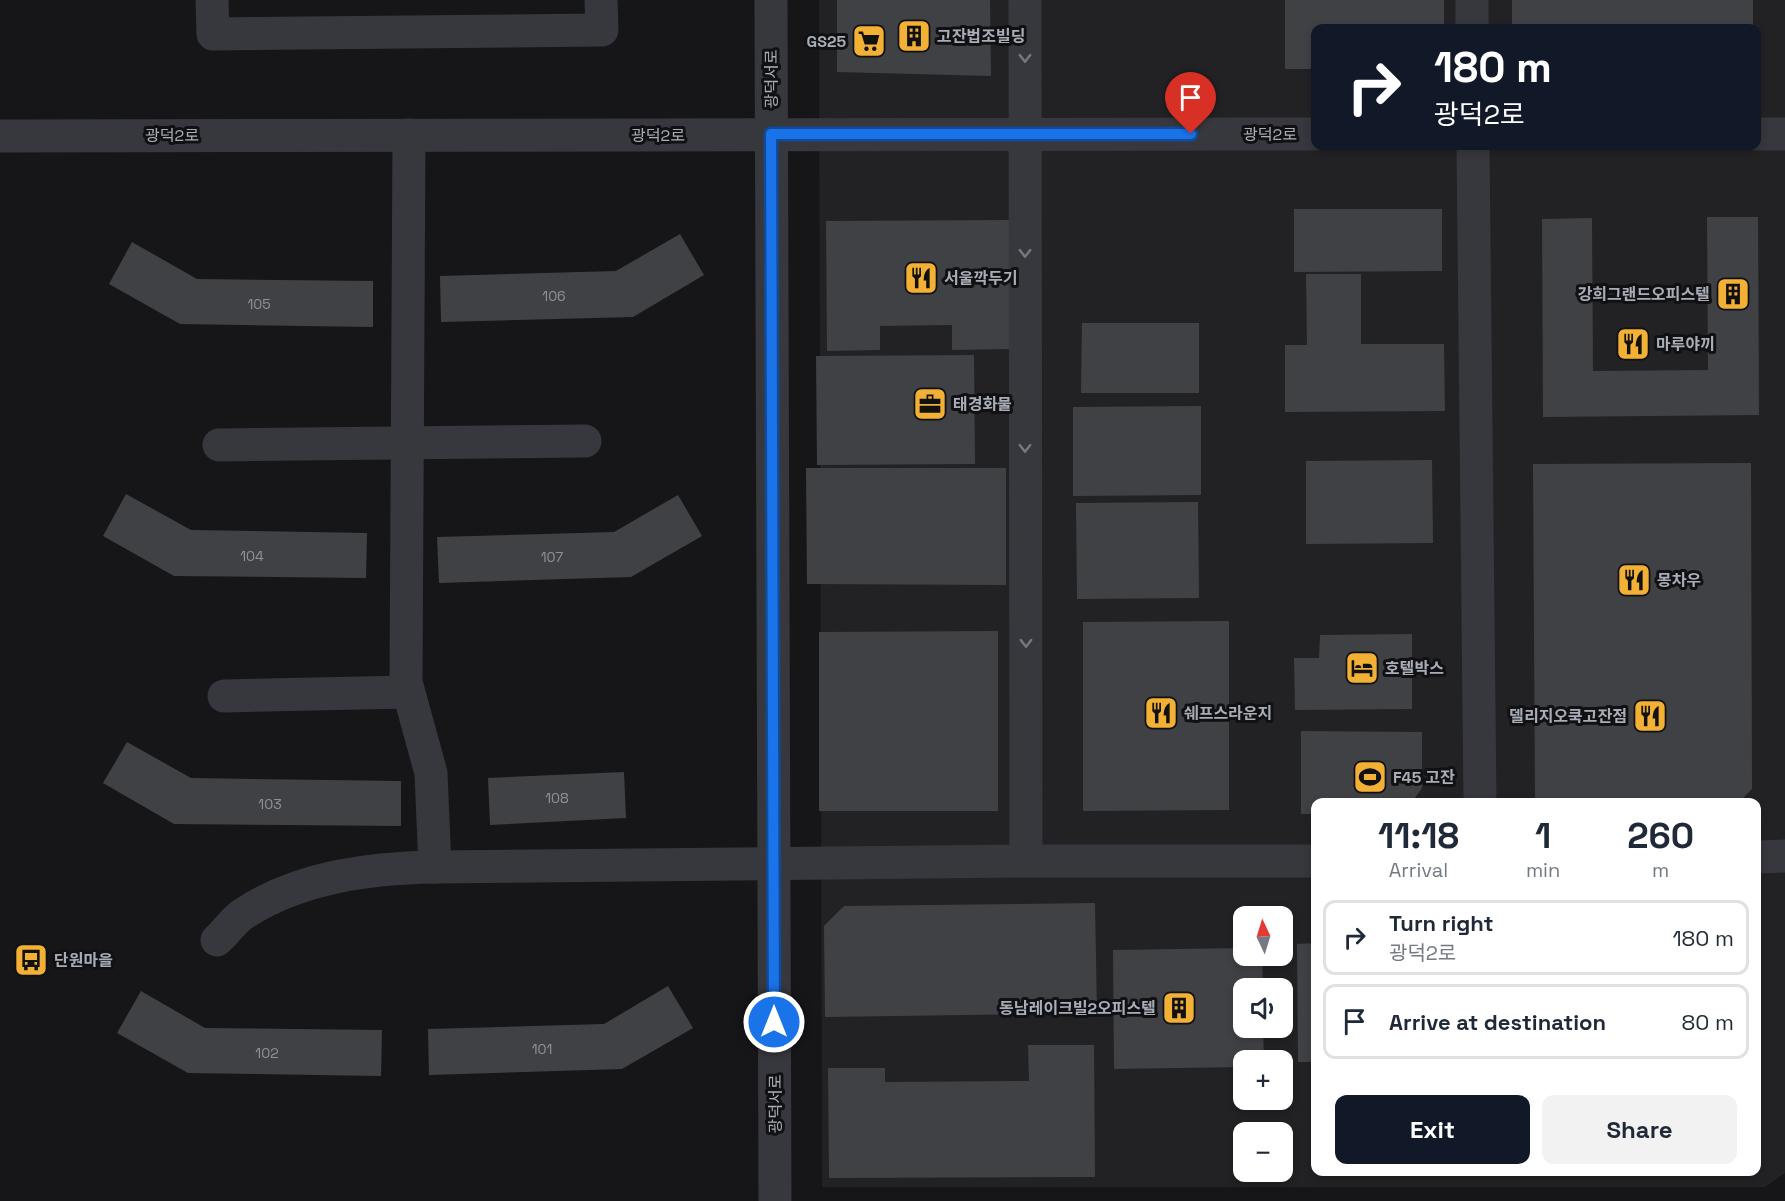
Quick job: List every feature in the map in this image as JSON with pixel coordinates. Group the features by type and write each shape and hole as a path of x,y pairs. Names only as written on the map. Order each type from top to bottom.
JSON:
{"street":[{"path":"212,0 213,34 602,30 602,0"},
{"name":"광덕서로","path":"771,0 775,1201"},
{"path":"1025,0 1026,861"},
{"path":"1472,0 1472,24"},
{"name":"광덕2로","path":"0,136 1311,134"},
{"path":"1761,134 1785,134"},
{"path":"409,135 406,682 431,773 435,867"},
{"path":"1473,150 1480,798"},
{"path":"219,445 585,441"},
{"path":"224,696 408,692"},
{"path":"1761,857 1785,856"},
{"path":"218,940 242,915 293,888 370,871 435,867 1026,861 1311,861"}],"shaded area":[{"path":"819,0 1785,0 1785,1173 1765,1187 822,1187"}],"building":[{"name":"고잔법조빌딩","path":"837,0 990,0 991,76 837,72"},
{"path":"1285,0 1444,0 1444,24 1311,24 1311,69 1285,69"},
{"path":"1512,0 1753,0 1753,24 1512,24"},
{"path":"1294,209 1442,209 1442,271 1294,272"},
{"name":"강희그랜드오피스텔","path":"1707,217 1758,217 1759,415 1543,417 1542,219 1592,218 1593,371 1708,370"},
{"path":"1009,220 1010,349 952,350 952,325 880,326 880,350 827,351 826,221"},
{"path":"680,234 704,275 633,317 441,322 440,276 616,271"},
{"path":"132,242 197,279 373,281 373,327 180,324 109,284"},
{"path":"1306,274 1361,274 1361,344 1444,344 1445,411 1285,412 1285,345 1307,345"},
{"path":"1082,323 1199,323 1199,393 1081,393"},
{"path":"974,355 975,464 817,465 816,356"},
{"path":"1201,406 1201,495 1073,496 1073,407"},
{"path":"1432,460 1433,543 1306,544 1306,461"},
{"path":"1751,463 1752,789 1743,798 1535,798 1533,464"},
{"path":"806,468 1006,468 1006,585 807,584"},
{"path":"126,494 191,530 367,533 366,578 174,576 103,536"},
{"path":"678,495 702,536 631,577 439,583 437,537 614,532"},
{"path":"1198,502 1199,598 1077,599 1076,503"},
{"path":"1229,621 1229,810 1083,811 1083,622"},
{"path":"998,631 998,811 819,811 819,632"},
{"path":"1412,634 1412,709 1295,710 1294,658 1319,658 1320,635"},
{"path":"1301,731 1422,732 1422,788 1415,798 1311,798 1311,814 1301,814"},
{"path":"127,742 191,778 401,781 401,826 174,824 103,783"},
{"path":"624,772 626,818 490,825 488,778"},
{"path":"1095,903 1097,1013 825,1017 824,926 844,906"},
{"path":"1311,943 1311,1062 1298,1062 1297,944"},
{"name":"동남레이크빌2오피스텔","path":"1233,948 1233,966 1262,966 1263,978 1233,978 1233,1038 1263,1038 1264,1050 1233,1050 1233,1067 1114,1069 1113,950"},
{"path":"668,986 693,1028 622,1069 429,1075 428,1029 604,1024"},
{"path":"141,991 205,1028 382,1030 381,1076 188,1073 117,1033"},
{"path":"1028,1045 1094,1045 1095,1177 829,1178 828,1068 885,1068 885,1082 1029,1081"}],"place":[{"name":"고잔법조빌딩","path":"914,36"},
{"name":"GS25","path":"869,41"},
{"name":"서울깍두기","path":"921,278"},
{"name":"강희그랜드오피스텔","path":"1733,294"},
{"name":"마루야끼","path":"1633,344"},
{"name":"태경화물","path":"930,404"},
{"name":"몽차우","path":"1634,580"},
{"name":"호텔박스","path":"1362,668"},
{"name":"쉐프스라운지","path":"1161,713"},
{"name":"델리지오쿡고잔점","path":"1650,716"},
{"name":"F45 고잔","path":"1370,777"},
{"name":"단원마을","path":"31,960"},
{"name":"동남레이크빌2오피스텔","path":"1179,1008"}],"route":[{"path":"774,1022 771,134 1191,134"}]}
